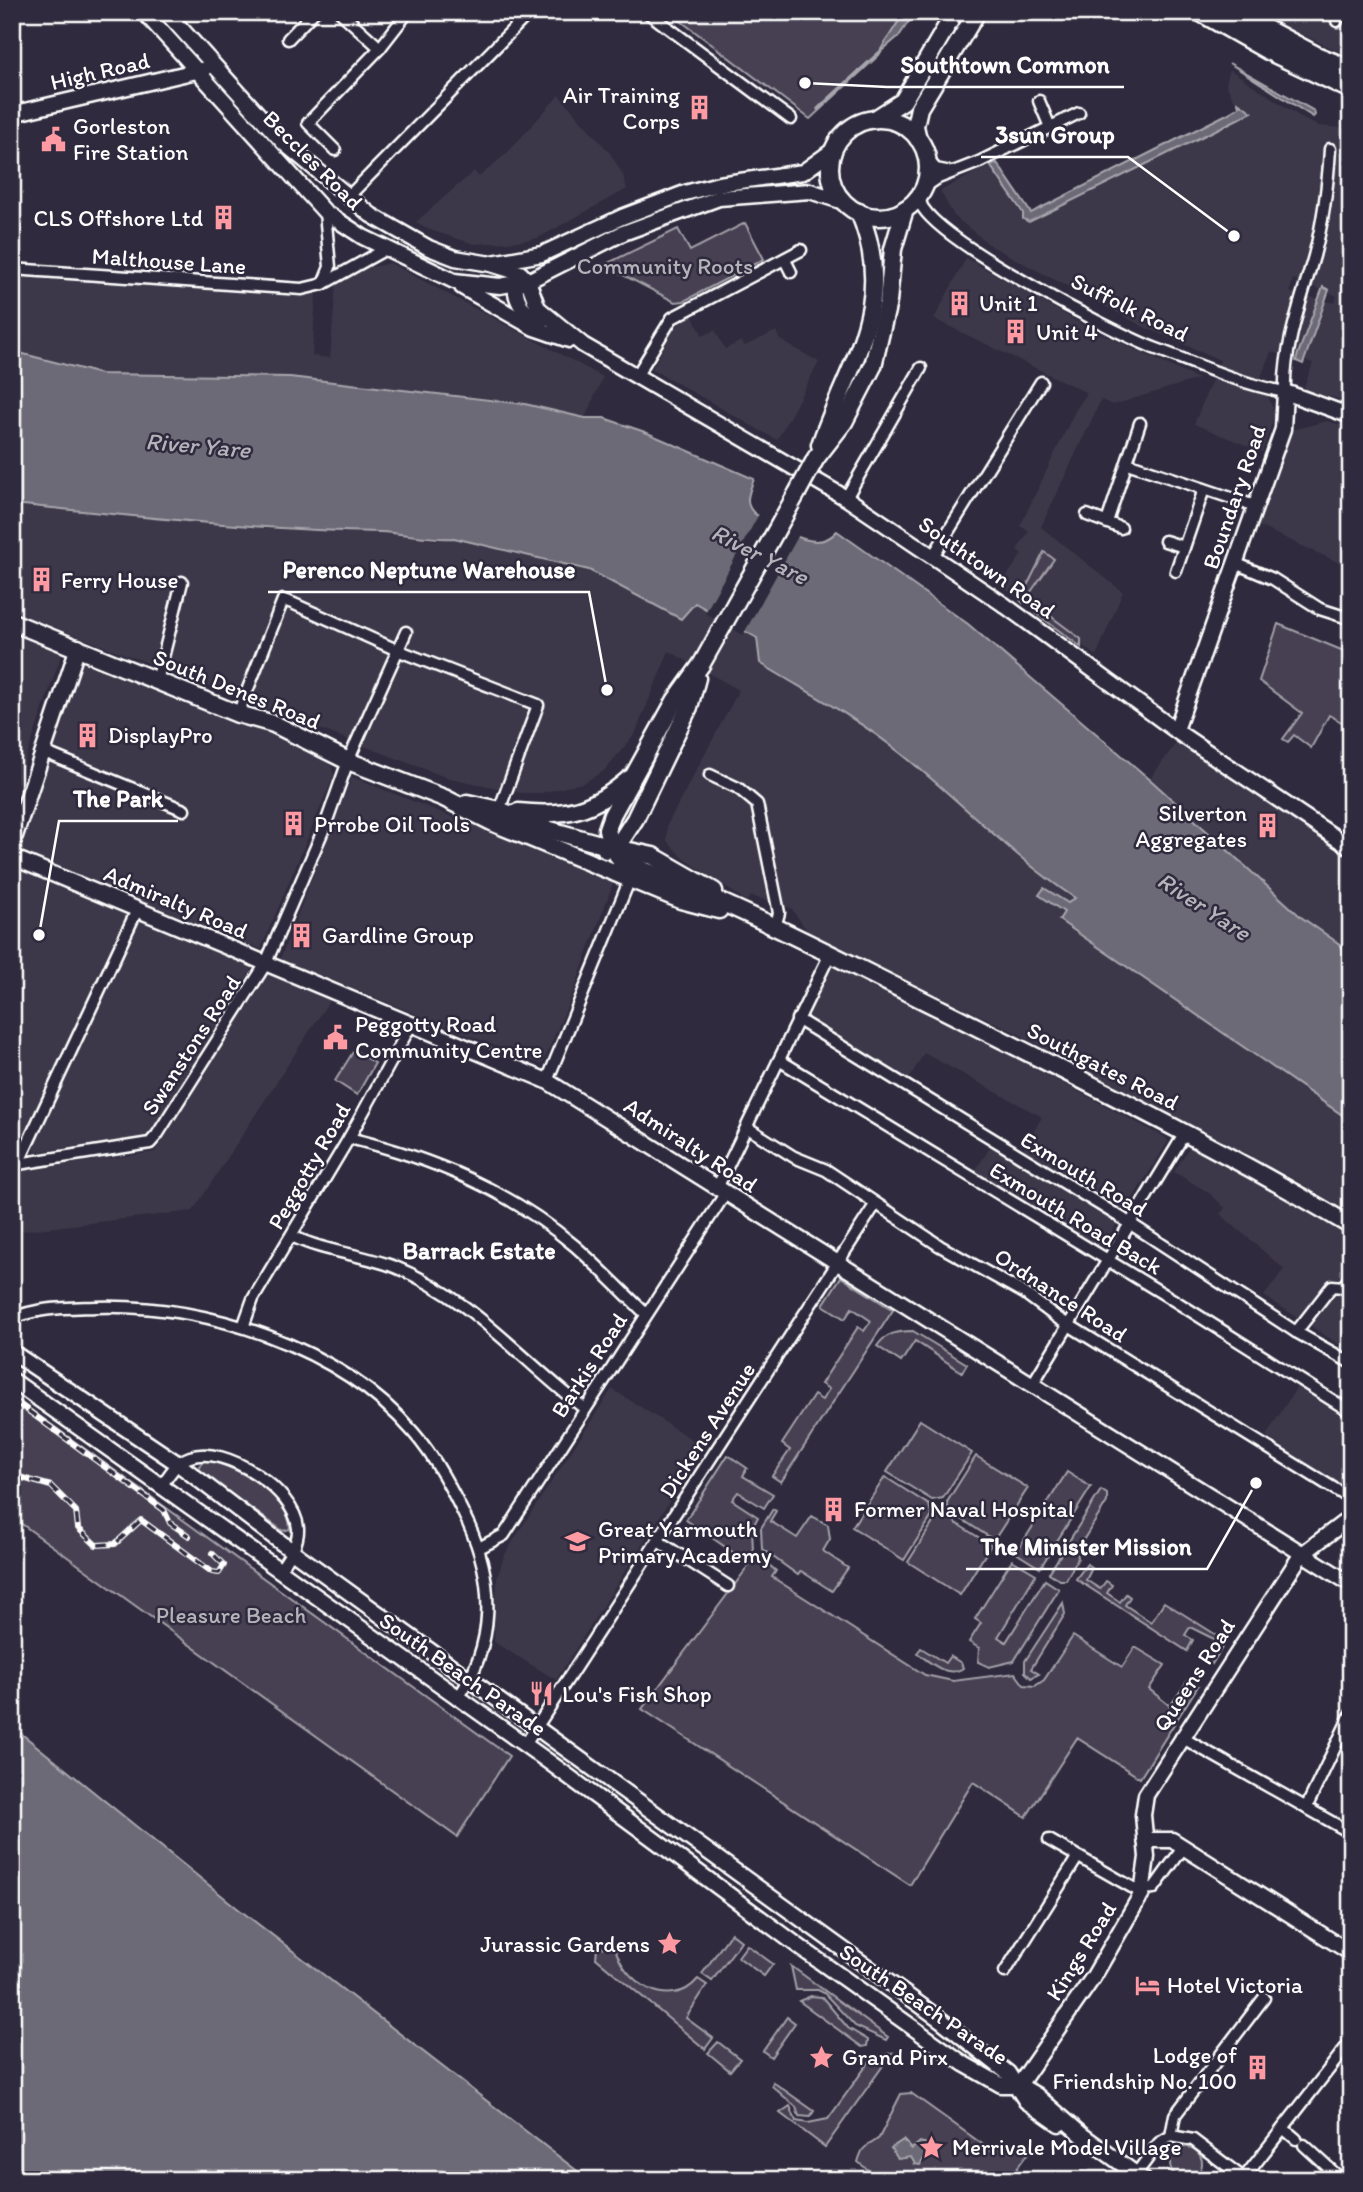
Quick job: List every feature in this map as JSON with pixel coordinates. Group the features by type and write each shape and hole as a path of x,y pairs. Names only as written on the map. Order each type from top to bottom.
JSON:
{"highway":[{"path":"1201,12 1268,50 1351,89"},
{"path":"1233,12 1316,56 1351,69"}],"main road":[{"path":"905,209 882,216 859,212 844,202 831,179 832,151 848,130 875,119 903,101 955,12"},
{"path":"701,665 689,708 635,819 622,839 611,848 607,829 675,701 701,665 786,510 816,458 844,422 873,366 883,330 893,249 905,209 922,190 927,159 915,127 919,108 976,12"},
{"path":"875,119 899,124 918,139"},
{"path":"816,458 830,416 858,360 867,327 873,268 869,240 859,212"},
{"name":"South Denes Road","path":"12,622 238,714 274,724 348,761 444,798 496,816 611,848 830,954"},
{"path":"496,816 550,815 585,808 636,773"},
{"name":"South Denes Road","path":"496,816 577,855 635,861 653,856 769,924"},
{"path":"635,819 632,835 635,861"},
{"name":"South Denes Road","path":"577,855 593,856 611,848"},
{"name":"Southgates Road","path":"830,954 1185,1133 1351,1226"}],"street":[{"name":"Beccles Road","path":"144,12 325,212 386,249 454,281 486,286 521,279"},
{"name":"Beccles Road","path":"166,12 284,143 347,198 429,248 455,258 491,264"},
{"path":"340,12 380,48"},
{"path":"335,150 307,123 380,48 408,12"},
{"path":"347,198 530,12"},
{"path":"647,12 791,119"},
{"path":"288,39 312,13"},
{"name":"High Road","path":"12,114 197,72 213,66"},
{"path":"1039,101 1050,127"},
{"path":"922,190 938,178 1079,113"},
{"name":"Boundary Road","path":"1176,730 1283,429 1286,366 1300,295 1314,254 1328,182 1330,149"},
{"path":"491,264 542,254 651,204 719,184 803,173 832,151"},
{"path":"927,159 936,169 955,172"},
{"name":"Suffolk Road","path":"922,190 923,208 973,250 1114,330 1249,385 1285,392 1351,416"},
{"path":"521,279 623,233 719,198 810,191 844,202"},
{"path":"323,284 330,267 325,212"},
{"name":"Malthouse Lane","path":"12,269 302,289 323,284 386,249"},
{"path":"637,375 672,318 801,250"},
{"path":"542,254 521,279 523,310 562,338"},
{"path":"785,260 791,272"},
{"path":"491,264 521,279"},
{"name":"Southtown Road","path":"521,279 538,308 583,345 846,498 933,556 1176,730 1351,848"},
{"name":"Southtown Road","path":"454,281 534,328 583,345"},
{"path":"846,498 920,369"},
{"path":"933,556 1041,382"},
{"path":"1107,522 1140,423"},
{"path":"1127,463 1255,506"},
{"path":"1177,571 1204,489"},
{"path":"1087,515 1122,528"},
{"path":"1165,541 1184,547"},
{"path":"1235,563 1273,579 1320,608 1351,619"},
{"path":"157,681 182,582"},
{"path":"238,714 283,600 397,650 538,705 496,816"},
{"name":"Swanstons Road","path":"15,1165 150,1143 265,965 325,827 348,761 407,632"},
{"path":"12,845 78,647"},
{"path":"44,752 184,810"},
{"path":"710,775 738,788 757,804 779,913 769,924"},
{"name":"Admiralty Road","path":"12,857 265,965 547,1080 1351,1584"},
{"path":"547,1080 635,861"},
{"path":"15,1165 136,910"},
{"name":"Barkis Road","path":"480,1548 504,1535 721,1191 797,1020 830,954"},
{"name":"Exmouth Road","path":"797,1020 1129,1223 1296,1332 1351,1363"},
{"name":"Peggotty Road","path":"243,1326 253,1299 349,1138 411,1025"},
{"name":"Exmouth Road Back","path":"779,1060 1351,1412"},
{"name":"Ordnance Road","path":"748,1128 794,1157 826,1170 875,1205 1024,1293 1069,1325 1351,1499"},
{"path":"1032,1385 1105,1259 1185,1133"},
{"path":"349,1138 425,1159 488,1187 574,1245 645,1313"},
{"name":"Dickens Avenue","path":"524,1745 875,1205"},
{"path":"292,1236 394,1267 443,1292 514,1345 584,1408"},
{"path":"1296,1332 1332,1286 1343,1287 1351,1276"},
{"path":"12,1319 30,1313 114,1307 191,1315 243,1326 334,1367 390,1408 414,1433 436,1464 454,1493 480,1548 489,1604 488,1627 470,1681 457,1699"},
{"name":"South Beach Parade","path":"12,1352 177,1463 470,1681 941,2020 1008,2073 1019,2085"},
{"name":"South Beach Parade","path":"12,1380 524,1745 964,2064 1001,2085 1019,2085"},
{"path":"161,1486 177,1463 203,1453 218,1455 269,1482 295,1516 297,1539 279,1571"},
{"name":"Queens Road","path":"1143,1891 1147,1857 1145,1799 1181,1737 1301,1555 1351,1517"},
{"path":"658,1541 728,1586"},
{"path":"1306,1808 1351,1714"},
{"path":"1181,1737 1351,1833"},
{"path":"1049,1840 1077,1858 1143,1891"},
{"path":"1145,1840 1171,1840 1351,1953"},
{"name":"Kings Road","path":"1019,2085 1094,1976 1143,1891 1154,1888 1183,1848"},
{"path":"1006,1972 1077,1858"},
{"path":"1171,2136 1175,2115 1264,1998"},
{"path":"1019,2085 1036,2095 1082,2136 1140,2177 1159,2143 1171,2136 1193,2140 1245,2179 1351,2041"},
{"path":"1283,2128 1342,2180"}],"shaded area":[{"path":"1264,12 1351,12 1351,57 1282,25"},
{"path":"1229,69 1305,120 1318,126 1351,129 1351,402 1303,390 1313,363 1271,352 1261,377 1275,415 1262,452 1194,424 1220,360 1144,327 991,246 954,216 940,191 990,165 1029,222 1251,113 1235,101 1226,85","holes":["1293,279 1337,296 1335,303 1290,292"]},
{"path":"559,95 610,153 623,175 627,189 538,238 521,241 474,244 430,230 416,222 474,171 479,177 508,152"},
{"path":"966,258 1085,326 1198,379 1113,405 1101,400 1041,527 1123,592 1096,656 1004,588 1010,579 1007,576 1022,554 1017,550 1029,531 1020,526 1075,411 1087,393 934,319"},
{"path":"390,263 603,377 585,418 493,399 290,377 101,374 18,353 23,342 12,339 12,272 212,290 316,293 312,356 330,358 336,283 358,270"},
{"path":"692,315 703,336 715,330 725,349 741,341 745,346 776,331 780,340 819,362 777,440 652,369 675,327"},
{"path":"1327,421 1351,428 1351,568 1256,525 1288,431"},
{"path":"12,504 268,529 390,533 434,540 454,538 589,570 680,619 694,603 757,639 792,683 858,721 900,752 1039,873 1076,899 1069,904 1043,888 1039,896 1064,912 1059,920 1351,1121 1351,1213 1288,1176 1183,1123 1015,1032 830,944 808,932 791,908 752,896 746,901 682,857 667,841 667,825 739,690 669,651 635,734 604,771 583,783 541,793 520,793 445,777 12,611"},
{"path":"12,633 62,653 12,800"},
{"path":"84,659 328,757 334,775 261,949 18,852 79,664"},
{"path":"1182,735 1351,848 1351,952 1301,917 1150,779"},
{"path":"352,777 614,881 573,993 542,1065 280,959"},
{"path":"12,865 132,912 12,1158"},
{"path":"140,917 255,963 254,966 147,1137 35,1152 35,1145"},
{"path":"835,963 1166,1138 1168,1142 1100,1251 973,1174 991,1146 1017,1160 1042,1117 924,1053 908,1081 809,1019 810,1011"},
{"path":"270,969 333,995 193,1211 12,1232 12,1172 155,1152"},
{"path":"1191,1144 1351,1234 1351,1352 1264,1296 1284,1269 1220,1214 1225,1208 1208,1192 1174,1172"},
{"path":"1351,1384 1351,1494 1266,1436 1298,1385 1334,1405"},
{"name":"Great Yarmouth Primary Academy","path":"612,1389 704,1447 556,1680 494,1642 497,1578 504,1556 521,1528"}],"green space":[{"path":"669,12 904,12 879,55 810,119"},
{"name":"Community Roots","path":"745,223 764,259 684,301 675,302 604,265 678,229 690,251"},
{"path":"1044,552 1054,559 1023,603 1020,600"},
{"path":"1045,612 1081,639 1081,647 1037,614"},
{"path":"1278,624 1351,654 1351,713 1345,724 1329,715 1311,748 1294,735 1288,742 1283,739 1302,713 1259,681"},
{"path":"353,1052 375,1063 357,1095 335,1081"},
{"path":"841,1277 893,1310 781,1482 772,1476 790,1450 782,1444 814,1395 822,1400 829,1389 821,1384 858,1327 864,1331 871,1321 852,1308 845,1319 823,1305"},
{"path":"913,1331 967,1364 962,1372 915,1341 901,1362 877,1346 884,1338 893,1334"},
{"name":"Pleasure Beach","path":"12,1396 509,1756 457,1837 12,1517"},
{"path":"920,1420 972,1453 943,1498 932,1500 887,1472"},
{"path":"728,1455 747,1468 743,1476 773,1494 764,1508 738,1492 732,1500 758,1517 752,1528 753,1551 776,1571 772,1577 925,1675 953,1681 1015,1673 1024,1685 1035,1686 1044,1680 1073,1636 1122,1667 1135,1647 1165,1665 1149,1689 1170,1706 1188,1680 1198,1686 1140,1778 1077,1738 1026,1817 973,1782 910,1885 642,1709 750,1564 686,1520"},
{"path":"976,1456 1028,1488 994,1540 949,1511 947,1502"},
{"path":"205,1460 231,1468 259,1484 281,1505 288,1516 290,1529 283,1531 201,1473 199,1466"},
{"path":"1067,1472 1091,1487 1040,1568 1016,1553"},
{"path":"885,1477 929,1505 932,1516 904,1560 852,1527"},
{"path":"1101,1490 1107,1494 1107,1502 1077,1550 1078,1558 1066,1580 1060,1580 1049,1573"},
{"path":"773,1509 776,1511 770,1521 797,1538 812,1516 828,1525 830,1539 823,1551 848,1568 832,1591 801,1571 798,1575 762,1549 761,1528"},
{"path":"946,1517 991,1545 960,1595 908,1562 936,1518"},
{"path":"1012,1560 1036,1574 998,1637 1006,1642 1045,1580 1059,1589 1014,1661 989,1667 978,1662 979,1648 969,1642 981,1623 975,1619"},
{"path":"1087,1564 1092,1568 1086,1580 1100,1589 1106,1581 1112,1585 1107,1593 1120,1602 1126,1594 1130,1597 1125,1605 1151,1622 1164,1602 1226,1641 1212,1664 1203,1658 1214,1639 1190,1627 1185,1635 1193,1640 1187,1651 1076,1579"},
{"path":"1063,1603 1065,1614 1031,1669 1039,1674 1031,1678 1025,1672 1025,1661"},
{"path":"921,1648 945,1663 950,1656 961,1663 963,1668 951,1672 939,1668 917,1653"},
{"path":"731,1933 741,1941 712,1981 702,1974"},
{"path":"747,1945 773,1964 764,1976 738,1957"},
{"path":"615,1946 627,1971 648,1988 661,1993 674,1993 687,1989 698,1979 707,1985 686,2018 713,2038 705,2049 596,1958 597,1948"},
{"path":"791,1966 888,2037 886,2040 855,2026 824,1993 818,1990 796,1990"},
{"path":"811,1996 822,1997 848,2028 868,2040 867,2046 862,2047 799,2001"},
{"path":"787,2017 795,2023 771,2057 763,2051"},
{"path":"718,2042 740,2059 730,2071 708,2053"},
{"path":"892,2053 825,2147 780,2113 790,2106 796,2121 808,2123 828,2119 872,2058"},
{"path":"773,2082 814,2111 810,2117 799,2116 796,2107 772,2086"},
{"path":"911,2093 992,2151 1002,2145 1011,2152 1020,2141 1031,2149 1008,2180 881,2180 858,2162 860,2156 866,2147 879,2138 901,2094"},
{"path":"1186,2147 1197,2152 1202,2163 1197,2174 1186,2179 1175,2174 1170,2163 1175,2152"}],"water":[{"path":"904,12 915,12 899,36 879,53 898,23"},
{"path":"1229,63 1314,111 1315,115 1313,117"},
{"path":"1238,102 1252,112 1029,222 1023,219 1023,213 990,165 997,163 1031,213 1227,114 1239,107"},
{"path":"1323,287 1329,290 1303,364 1296,361"},
{"name":"River Yare","path":"12,351 101,374 290,377 525,404 585,418 604,418 645,432 754,479 748,502 755,514 808,540 828,538 837,531 968,624 1154,783 1301,917 1351,952 1351,1121 1059,920 1064,912 1039,895 1044,888 1068,903 1075,898 1007,846 883,739 760,663 757,638 695,603 681,619 589,570 454,538 150,518 12,504"},
{"path":"12,1726 236,1907 589,2180 12,2180"},
{"path":"903,2140 912,2149 920,2142 932,2145 936,2159 927,2154 920,2165 915,2164 911,2157 898,2159 891,2148"}],"pier":[{"path":"760,512 800,533 743,635 705,613"}],"waterway":[{"path":"818,109 879,53"}],"railway":[{"path":"12,1399 164,1510 170,1523 189,1536"},
{"path":"12,1475 51,1486 76,1511 78,1528 96,1545 115,1544 141,1520 212,1572 219,1573 224,1565 212,1553"}],"place":[{"name":"Southtown Common","path":"805,83"},
{"name":"Air Training Corps","path":"700,108"},
{"name":"Gorleston Fire Station","path":"53,139"},
{"name":"CLS Offshore Ltd","path":"223,218"},
{"name":"3sun Group","path":"1234,236"},
{"name":"Unit 1","path":"959,303"},
{"name":"Unit 4","path":"1016,332"},
{"name":"Ferry House","path":"41,580"},
{"name":"Perenco Neptune Warehouse","path":"607,690"},
{"name":"DisplayPro","path":"88,735"},
{"name":"Prrobe Oil Tools","path":"294,824"},
{"name":"Silverton Aggregates","path":"1267,826"},
{"name":"The Park","path":"39,935"},
{"name":"Gardline Group","path":"302,935"},
{"name":"Peggotty Road Community Centre","path":"335,1037"},
{"name":"The Minister Mission","path":"1256,1483"},
{"name":"Former Naval Hospital","path":"834,1509"},
{"name":"Great Yarmouth Primary Academy","path":"578,1542"},
{"name":"Lou's Fish Shop","path":"542,1694"},
{"name":"Jurassic Gardens","path":"670,1944"},
{"name":"Hotel Victoria","path":"1147,1985"},
{"name":"Grand Pirx","path":"822,2057"},
{"name":"Lodge of Friendship No. 100","path":"1257,2068"},
{"name":"Merrivale Model Village","path":"932,2147"}],"district":[{"name":"Barrack Estate","path":"479,1250"}]}
